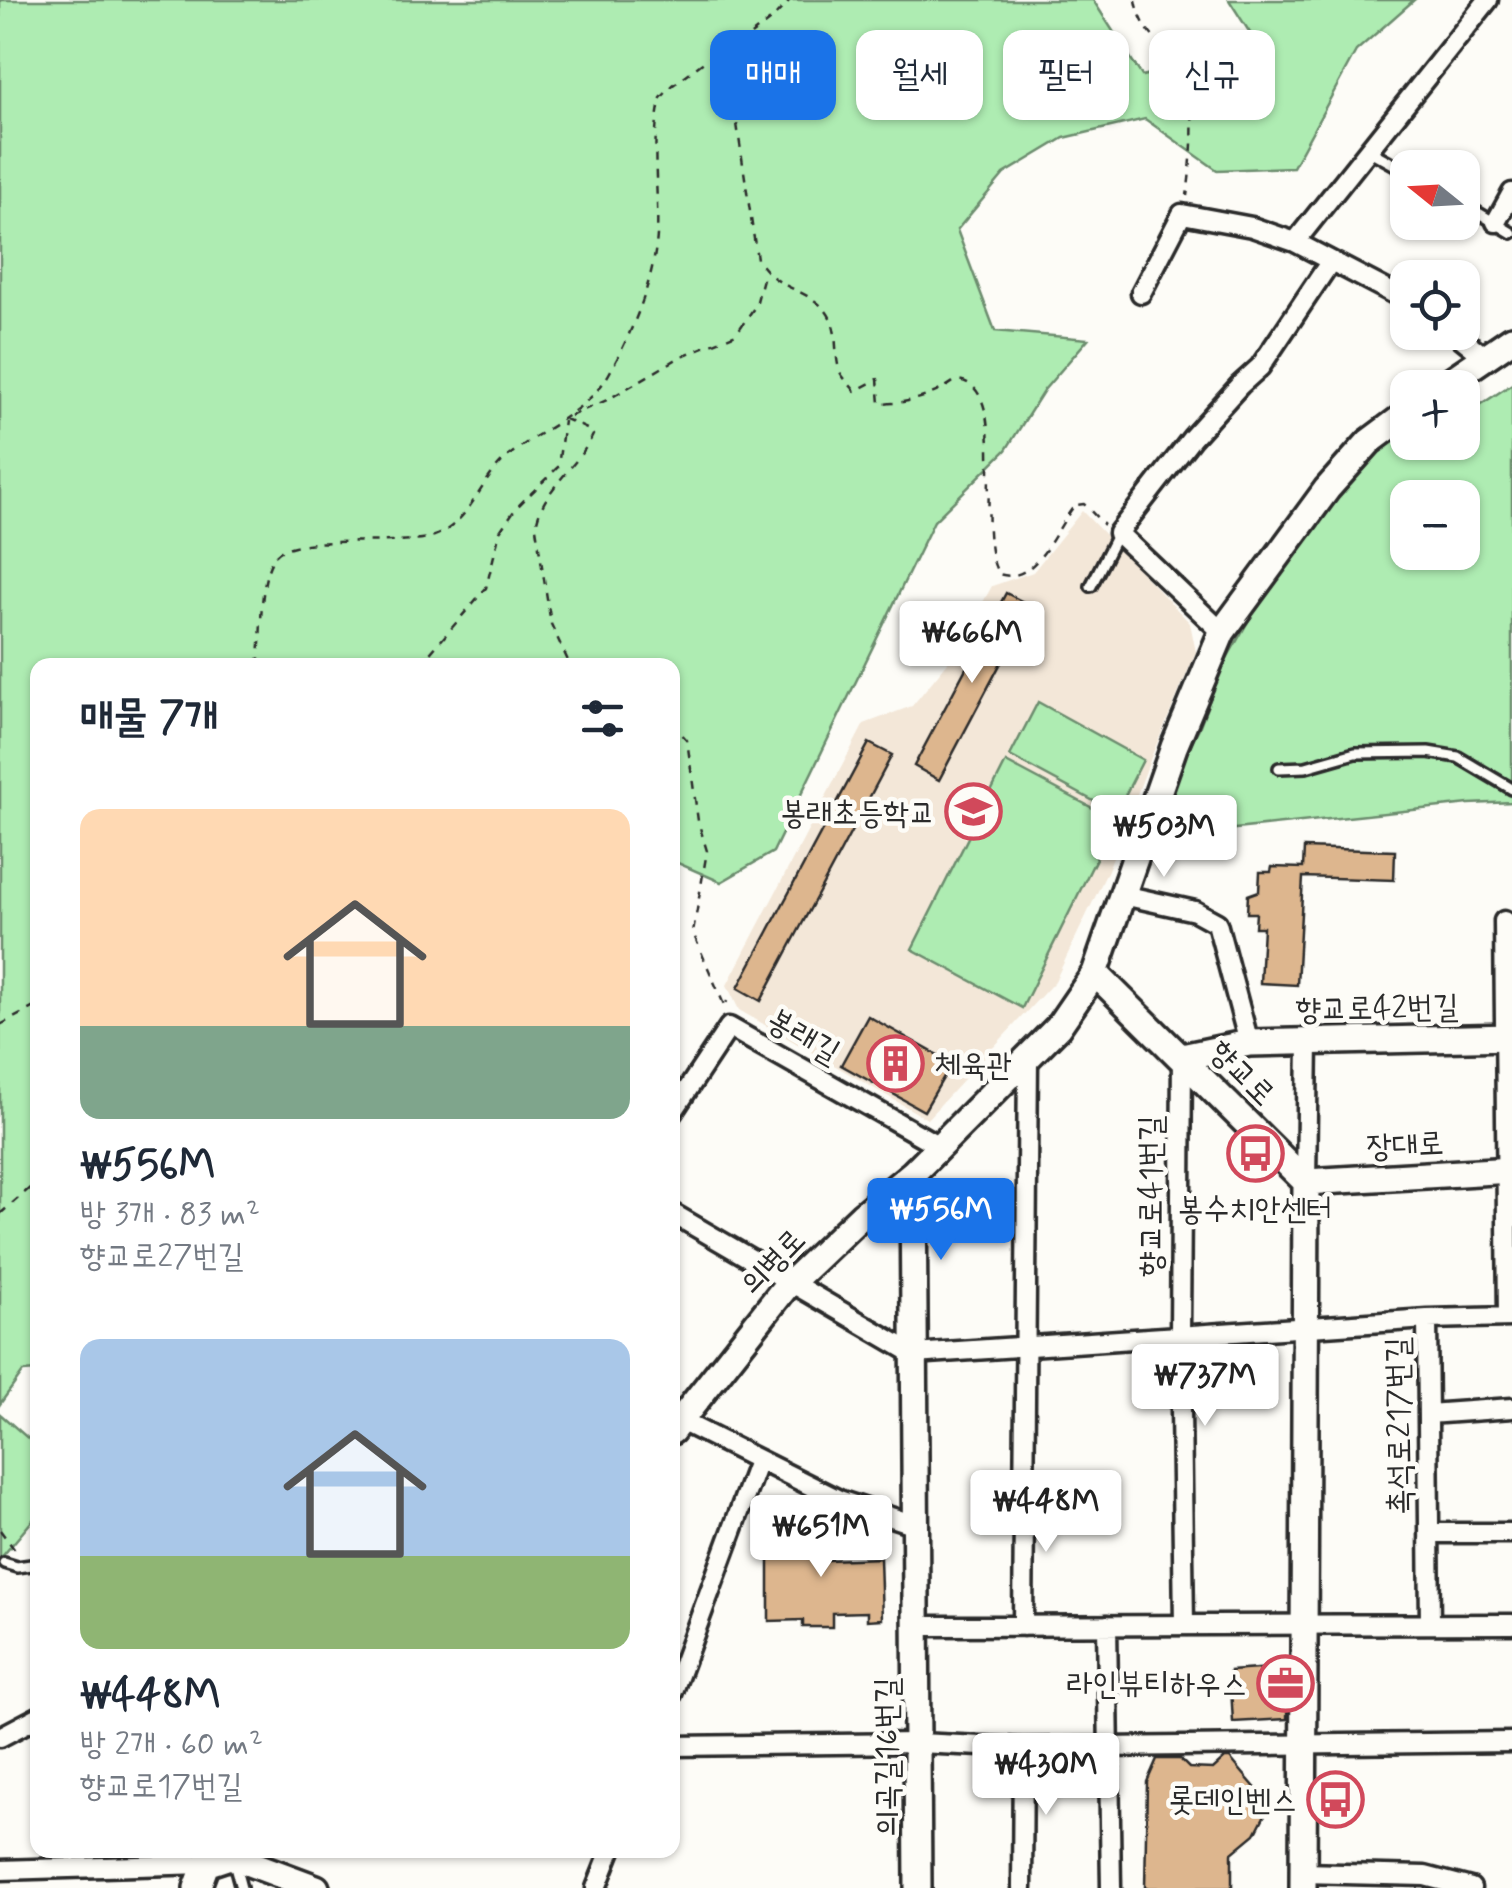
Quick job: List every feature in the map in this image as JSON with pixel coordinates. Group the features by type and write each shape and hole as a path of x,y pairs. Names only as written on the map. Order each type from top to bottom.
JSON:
{"street":[{"path":"1295,242 1488,0"},
{"path":"1496,222 1512,193"},
{"path":"1141,294 1182,214 1252,227 1295,242 1390,291"},
{"path":"1222,632 1117,534 1192,438 1260,367 1331,261"},
{"path":"1468,370 1512,338"},
{"path":"1476,350 1486,358"},
{"path":"1094,973 1168,763 1222,632 1327,489 1369,442 1390,426"},
{"path":"1123,896 1195,911 1217,923 1249,1043"},
{"path":"680,1218 914,1354 1427,1318 1510,1317 1509,1037 1504,920"},
{"name":"향교로","path":"1094,973 1306,1182"},
{"name":"의병로","path":"680,1418 784,1289 913,1172 1058,1028 1094,973"},
{"name":"봉래길","path":"680,1101 729,1027 940,1146"},
{"name":"향교로42번길","path":"1182,1057 1249,1043 1509,1037"},
{"path":"1308,1041 1303,1880 1425,1876 1471,1888"},
{"name":"향교로41번길","path":"1182,1057 1184,1625"},
{"path":"1022,1626 1028,1058"},
{"name":"장대로","path":"1306,1182 1510,1171"},
{"name":"의곡길16번길","path":"913,1172 918,1888"},
{"name":"촉석로217번길","path":"1427,1318 1430,1624"},
{"path":"1428,1414 1512,1408"},
{"path":"680,1425 839,1500 915,1524"},
{"path":"680,1672 758,1462"},
{"name":"촉석로217번길","path":"1429,1533 1512,1533"},
{"path":"918,1626 1512,1624"},
{"path":"1108,1625 1111,1888"},
{"path":"0,1737 30,1720"},
{"path":"680,1746 918,1744 1023,1748 1512,1742"},
{"path":"1022,1888 1023,1748"},
{"path":"0,1870 194,1866 222,1858"},
{"path":"251,1858 316,1888"},
{"path":"596,1888 608,1858"}],"lane":[{"path":"1368,150 1390,162"},
{"path":"1480,213 1512,233"},
{"path":"1091,586 1117,534"},
{"path":"1278,768 1306,766 1355,753 1428,752 1458,757 1512,789"},
{"path":"4,1563 17,1567 30,1565"},
{"path":"240,1858 241,1888"}],"path":[{"path":"757,30 790,0"},
{"path":"1136,0 1140,20 1185,74 1193,152 1182,214"},
{"path":"259,658 267,573 278,552 297,545 415,540 444,532 465,512 505,459 564,419 598,389 609,374 644,292 656,240 661,98 710,57"},
{"path":"735,120 753,245 764,271 780,285 827,312 840,372 856,391 878,380 880,404 938,393 956,380 966,380 973,386 990,422 987,506 992,560 999,574 1012,577 1027,572 1080,503 1117,534"},
{"path":"564,419 607,400 682,356 736,334 756,304 764,271"},
{"path":"426,658 486,588 500,531 516,508 558,466 564,419"},
{"path":"564,419 589,430 593,436 546,502 536,528 551,624 567,658"},
{"path":"680,732 687,740 698,821 707,851 693,934 725,1007 727,1001"},
{"path":"0,1025 30,1009"},
{"path":"0,1214 30,1188"},
{"path":"0,1530 10,1548 30,1561"}],"shaded area":[{"name":"봉래초등학교","path":"1082,511 1190,623 1196,652 1108,870 1055,981 927,1119 739,1010 727,985 864,724 912,706 953,656 992,586 1033,572"}],"green space":[{"path":"0,0 1093,0 1112,30 1003,30 1003,120 1129,120 1129,56 1142,76 1149,74 1149,120 1275,120 1275,30 1248,30 1229,0 1414,0 1356,51 1293,167 1217,170 1145,119 1064,138 1004,174 957,230 995,331 1088,339 1044,390 1006,450 934,521 773,852 721,882 680,864 680,658 30,658 30,1372 23,1372 0,1404"},
{"path":"1512,384 1512,802 1207,832 1164,825 1172,780 1199,728 1222,667 1257,606 1328,507 1390,436 1390,460 1480,460 1480,405"},
{"path":"1038,702 1143,760 1116,813 1010,756"},
{"path":"1006,762 1115,820 1022,1008 912,949"},
{"path":"0,1414 30,1440 30,1523 0,1559"}],"building":[{"path":"1006,593 1031,606 939,780 914,766"},
{"path":"869,743 892,755 761,1001 738,988"},
{"path":"1304,848 1395,851 1394,880 1303,877 1297,985 1260,983 1263,927 1255,927 1256,913 1247,913 1248,895 1259,891 1260,872 1271,872 1272,867 1303,868"},
{"name":"체육관","path":"868,1016 952,1063 924,1111 841,1065"},
{"path":"808,1515 827,1515 828,1560 880,1558 882,1619 867,1620 867,1612 832,1613 832,1627 803,1627 803,1620 769,1621 769,1554 784,1554 797,1524 808,1524"},
{"path":"1288,1667 1287,1719 1233,1722 1230,1671"},
{"path":"1230,1758 1270,1805 1255,1834 1232,1853 1232,1888 1145,1888 1147,1782 1157,1759 1180,1759 1189,1768 1213,1769"}],"place":[{"name":"봉래초등학교","path":"974,812"},
{"name":"체육관","path":"896,1064"},
{"name":"봉수치안센터","path":"1255,1154"},
{"name":"라인뷰티하우스","path":"1286,1683"},
{"name":"롯데인벤스","path":"1336,1799"}]}
